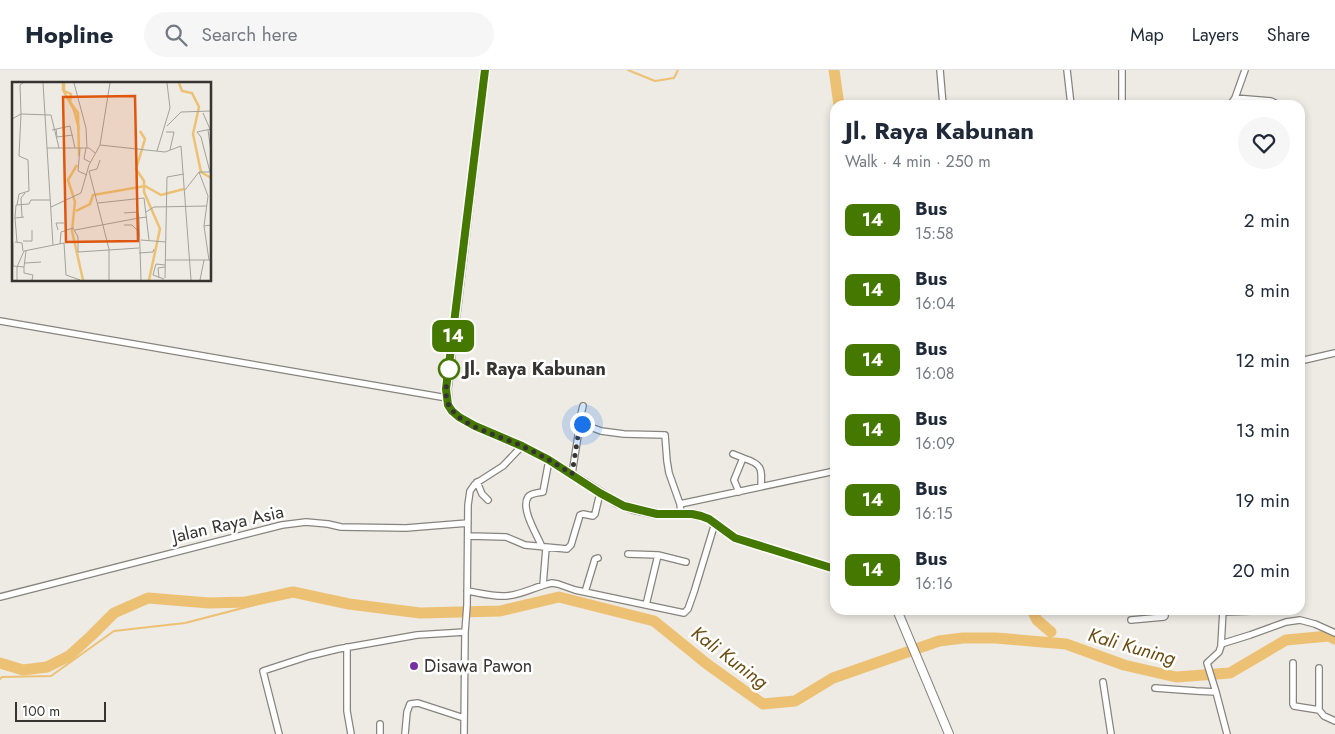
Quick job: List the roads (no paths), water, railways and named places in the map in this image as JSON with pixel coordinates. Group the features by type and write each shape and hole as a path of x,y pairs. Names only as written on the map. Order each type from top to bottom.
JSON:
{"street":[{"path":"485,70 448,374 447,398 448,405 452,411 475,426 549,460 617,503 633,509 657,514 692,514 701,516 715,523 735,538 830,567"},
{"path":"940,70 943,100"},
{"path":"1067,70 1071,100"},
{"path":"1122,70 1122,100"},
{"path":"1244,71 1235,98 1259,100"},
{"path":"0,322 447,398"},
{"path":"1305,360 1335,353"},
{"path":"572,474 583,406"},
{"path":"580,423 601,431 624,434 665,435 669,473 682,514"},
{"path":"464,734 468,504 470,492 477,482 503,466 522,446"},
{"path":"733,454 754,462 760,468 762,473 761,486"},
{"path":"739,492 734,480 736,471 743,458"},
{"path":"544,585 544,548 530,521 527,500 533,494 543,492 549,460"},
{"path":"680,504 830,472"},
{"path":"477,482 482,494 488,500"},
{"path":"468,536 506,537 521,544 565,549 571,545 580,515 593,516 595,514 600,493"},
{"name":"Jalan Raya Asia","path":"0,597 76,576 282,525 306,522 341,527 406,528 468,523"},
{"path":"467,591 505,596 552,583 575,590 683,613 687,611 694,592 715,523"},
{"path":"628,554 658,555 686,562"},
{"path":"646,605 658,555"},
{"path":"585,592 595,559 598,558"},
{"path":"899,615 949,734"},
{"path":"1131,620 1164,617 1165,615"},
{"path":"1223,615 1222,644 1219,652 1207,663 1227,734"},
{"path":"1222,644 1286,622 1300,620 1335,633"},
{"path":"279,734 263,671 309,656 347,647 417,635 465,632"},
{"path":"347,647 347,711 351,734"},
{"path":"1293,663 1294,706 1319,710"},
{"path":"1319,668 1319,710 1324,716 1335,721"},
{"path":"1103,682 1111,734"},
{"path":"1155,688 1196,691 1215,689"},
{"path":"405,734 407,712 410,704 418,703 464,718"},
{"path":"380,724 380,734"}],"waterway":[{"path":"628,70 655,81 674,78 678,70"},
{"path":"834,70 838,100"},
{"name":"Kali Kuning","path":"0,663 23,670 47,667 69,656 114,613 148,598 209,603 246,602 293,592 349,604 420,613 500,611 559,597 654,621 707,664 763,704 795,701 833,678 939,641 963,638 996,638 1066,644 1124,665 1176,677 1230,673 1286,640 1329,636 1335,639"},
{"path":"0,679 2,677 51,676 114,631 185,623 293,595 298,596"},
{"path":"1034,615 1037,620 1051,632"}],"place":[{"name":"Jl. Raya Kabunan","path":"449,369"},
{"name":"Disawa Pawon","path":"414,666"}]}
